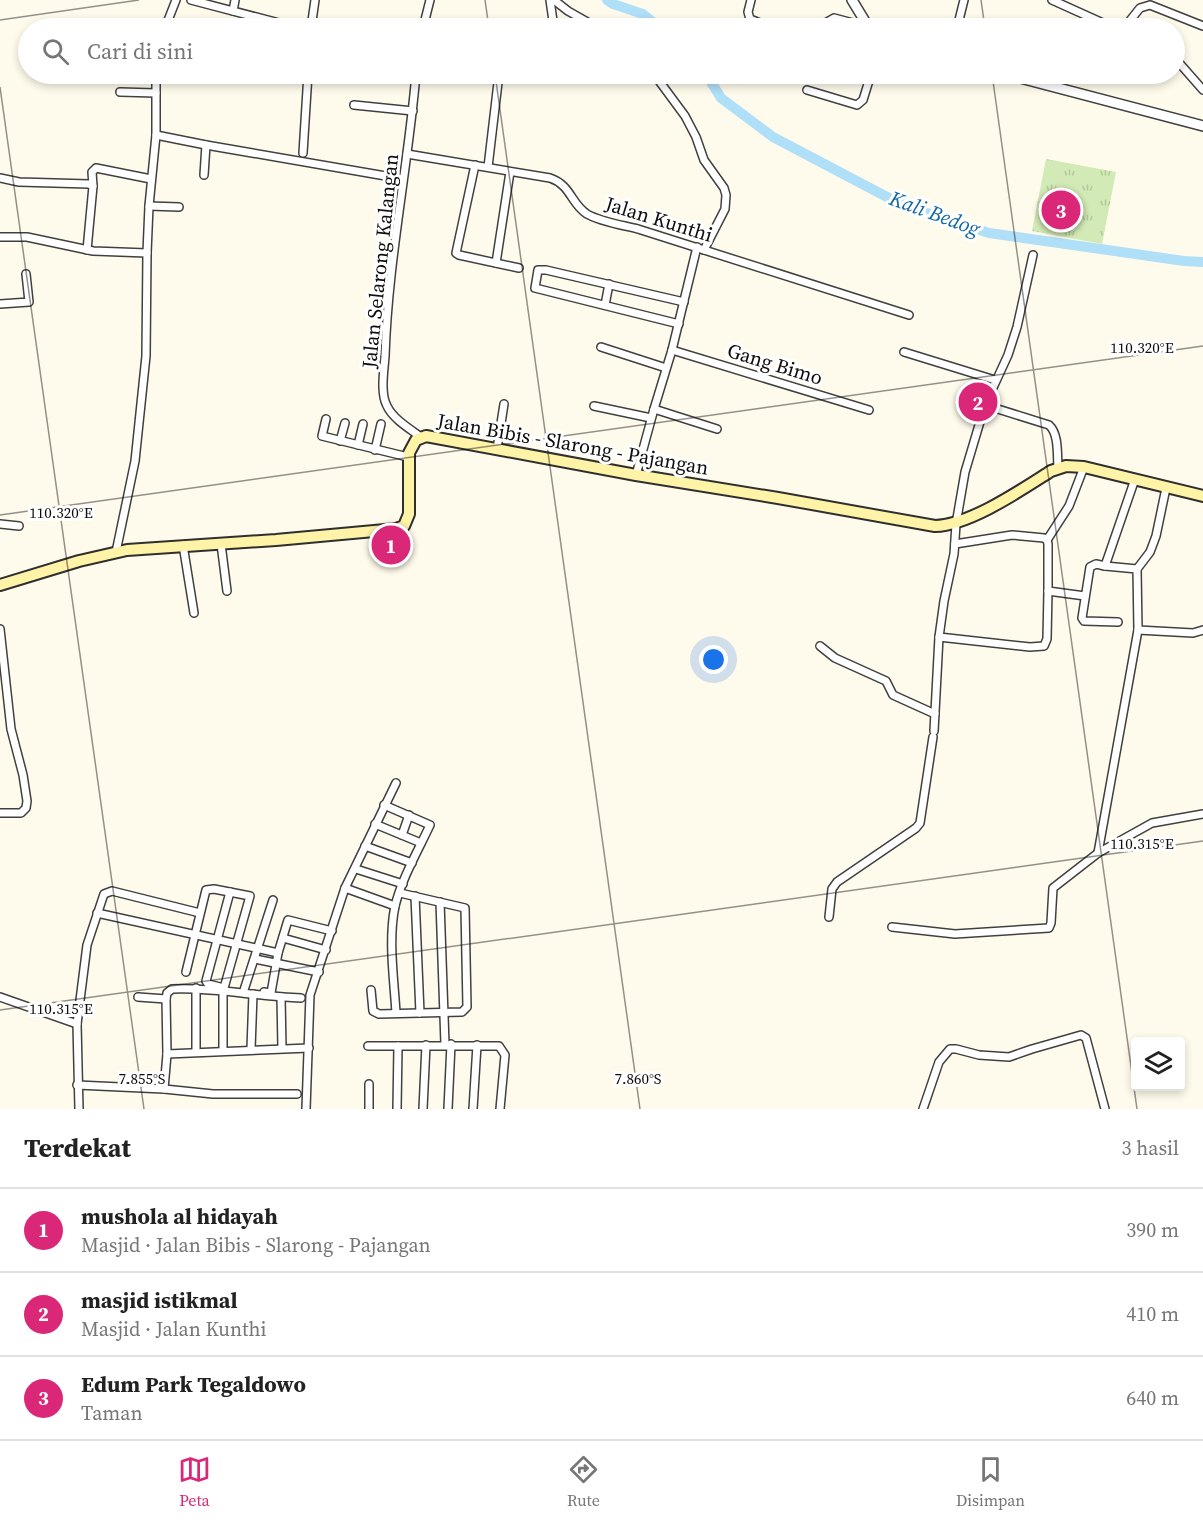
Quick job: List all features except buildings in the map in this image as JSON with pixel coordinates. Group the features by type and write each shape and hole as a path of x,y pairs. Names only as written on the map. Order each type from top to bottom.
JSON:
{"main road":[{"name":"Jalan Bibis - Slarong - Pajangan","path":"408,457 416,440 431,436 636,475 926,525 945,526 956,524 1058,467 1084,466 1203,496"},
{"path":"0,585 116,552 150,547 221,544 401,528 406,523 409,514 408,457"}],"street":[{"path":"169,18 176,0"},
{"path":"191,0 260,18"},
{"path":"233,11 235,0"},
{"path":"312,18 315,0"},
{"path":"425,18 429,0"},
{"path":"550,0 553,18"},
{"path":"554,0 579,18"},
{"path":"750,18 748,12 751,0"},
{"path":"852,0 863,18"},
{"path":"960,18 964,0"},
{"path":"1052,0 1092,18"},
{"path":"1132,18 1140,8 1150,5 1183,18"},
{"path":"1185,19 1203,26"},
{"path":"1185,70 1203,90"},
{"path":"116,552 135,460 146,356 147,254 156,135 156,84"},
{"path":"303,153 307,84"},
{"name":"Jalan Selarong Kalangan","path":"415,84 392,259 385,344 384,396 386,406 391,413 421,437"},
{"path":"488,167 498,84"},
{"path":"636,475 700,248 725,209 726,195 724,188 704,160 685,116 661,84"},
{"path":"807,90 857,105 863,100 868,84"},
{"path":"1043,84 1203,126"},
{"path":"120,92 156,93"},
{"path":"354,105 413,111"},
{"path":"156,135 206,146 403,179"},
{"path":"204,175 206,146"},
{"name":"Jalan Kunthi","path":"407,154 555,180 566,188 582,209 596,217 909,315"},
{"path":"475,165 456,253 519,268"},
{"path":"87,250 93,186 92,172 96,168 152,179"},
{"path":"496,263 510,172"},
{"path":"0,177 19,182 93,186"},
{"path":"149,206 179,207"},
{"path":"0,237 27,237 87,250 147,254"},
{"path":"829,917 832,889 837,882 920,823 933,734 939,638 955,544 956,524 971,447 995,380 1008,355 1019,320 1032,255"},
{"path":"679,324 536,288 538,270 542,268 684,302"},
{"path":"0,304 29,302 26,274"},
{"path":"604,305 609,284"},
{"path":"601,347 666,368"},
{"name":"Gang Bimo","path":"672,350 869,410"},
{"path":"904,352 995,380"},
{"path":"497,449 504,404"},
{"path":"985,405 1048,425 1053,429 1058,467"},
{"path":"594,406 651,418"},
{"path":"654,409 717,429"},
{"path":"326,419 322,436 408,457"},
{"path":"340,441 345,423"},
{"path":"358,445 363,424"},
{"path":"375,450 381,424"},
{"path":"939,638 1030,647 1044,646 1047,639 1047,540 1069,506 1084,466"},
{"path":"1105,566 1135,479"},
{"path":"1098,853 1138,630 1137,569 1148,555 1156,536 1166,488"},
{"path":"0,524 19,526"},
{"path":"955,544 1012,535 1047,540"},
{"path":"221,544 226,591"},
{"path":"183,545 194,613"},
{"path":"1118,622 1082,620 1090,567 1096,564 1137,569"},
{"path":"1048,591 1085,596"},
{"path":"0,628 11,729 27,801 26,808 21,813 0,813"},
{"path":"1138,630 1193,633 1203,630"},
{"path":"820,646 835,658 886,681 893,695 934,714"},
{"path":"306,1109 309,999 345,888 396,783"},
{"path":"384,805 430,825 395,906 392,934 396,1013"},
{"path":"892,927 955,934 1049,928 1053,888 1098,853 1152,823 1203,814"},
{"path":"402,835 409,815"},
{"path":"375,824 421,843"},
{"path":"365,846 412,863"},
{"path":"356,868 403,884"},
{"path":"186,972 205,892 210,888 251,897 235,944 224,989 223,1051"},
{"path":"345,888 395,906"},
{"path":"79,1109 77,1024 87,945 104,894 112,891 200,913"},
{"path":"230,892 206,981 208,984 253,994 301,998"},
{"path":"371,990 375,1013 462,1012 467,1007 465,908 399,893"},
{"path":"415,896 420,1013"},
{"path":"244,990 273,900"},
{"path":"440,902 444,1012 448,1044 448,1109"},
{"path":"98,913 278,953"},
{"path":"164,1089 167,1054 167,993 172,989 196,988 271,993 278,953 287,922 290,920 332,931"},
{"path":"283,938 326,950"},
{"path":"255,959 319,972"},
{"path":"196,988 196,1052"},
{"path":"251,1049 253,994"},
{"path":"0,997 77,1024"},
{"path":"138,997 166,999"},
{"path":"281,997 282,1048"},
{"path":"922,1109 939,1062 950,1049 956,1048 979,1055 1009,1057 1082,1035 1086,1038 1105,1109"},
{"path":"473,1109 477,1044"},
{"path":"368,1046 495,1044 504,1051 500,1109"},
{"path":"423,1109 426,1045"},
{"path":"397,1109 398,1046"},
{"path":"167,1054 309,1048"},
{"path":"369,1084 369,1109"},
{"path":"77,1085 213,1094 297,1094"}],"green space":[{"path":"1046,159 1116,172 1102,244 1032,231"}],"waterway":[{"name":"Kali Bedog","path":"607,0 648,18"},
{"name":"Kali Bedog","path":"712,84 721,98 773,137 887,197 924,212 989,233 1203,262"}],"place":[{"name":"Edum Park Tegaldowo","path":"1061,210"},
{"name":"masjid istikmal","path":"978,402"},
{"name":"mushola al hidayah","path":"391,545"}]}
